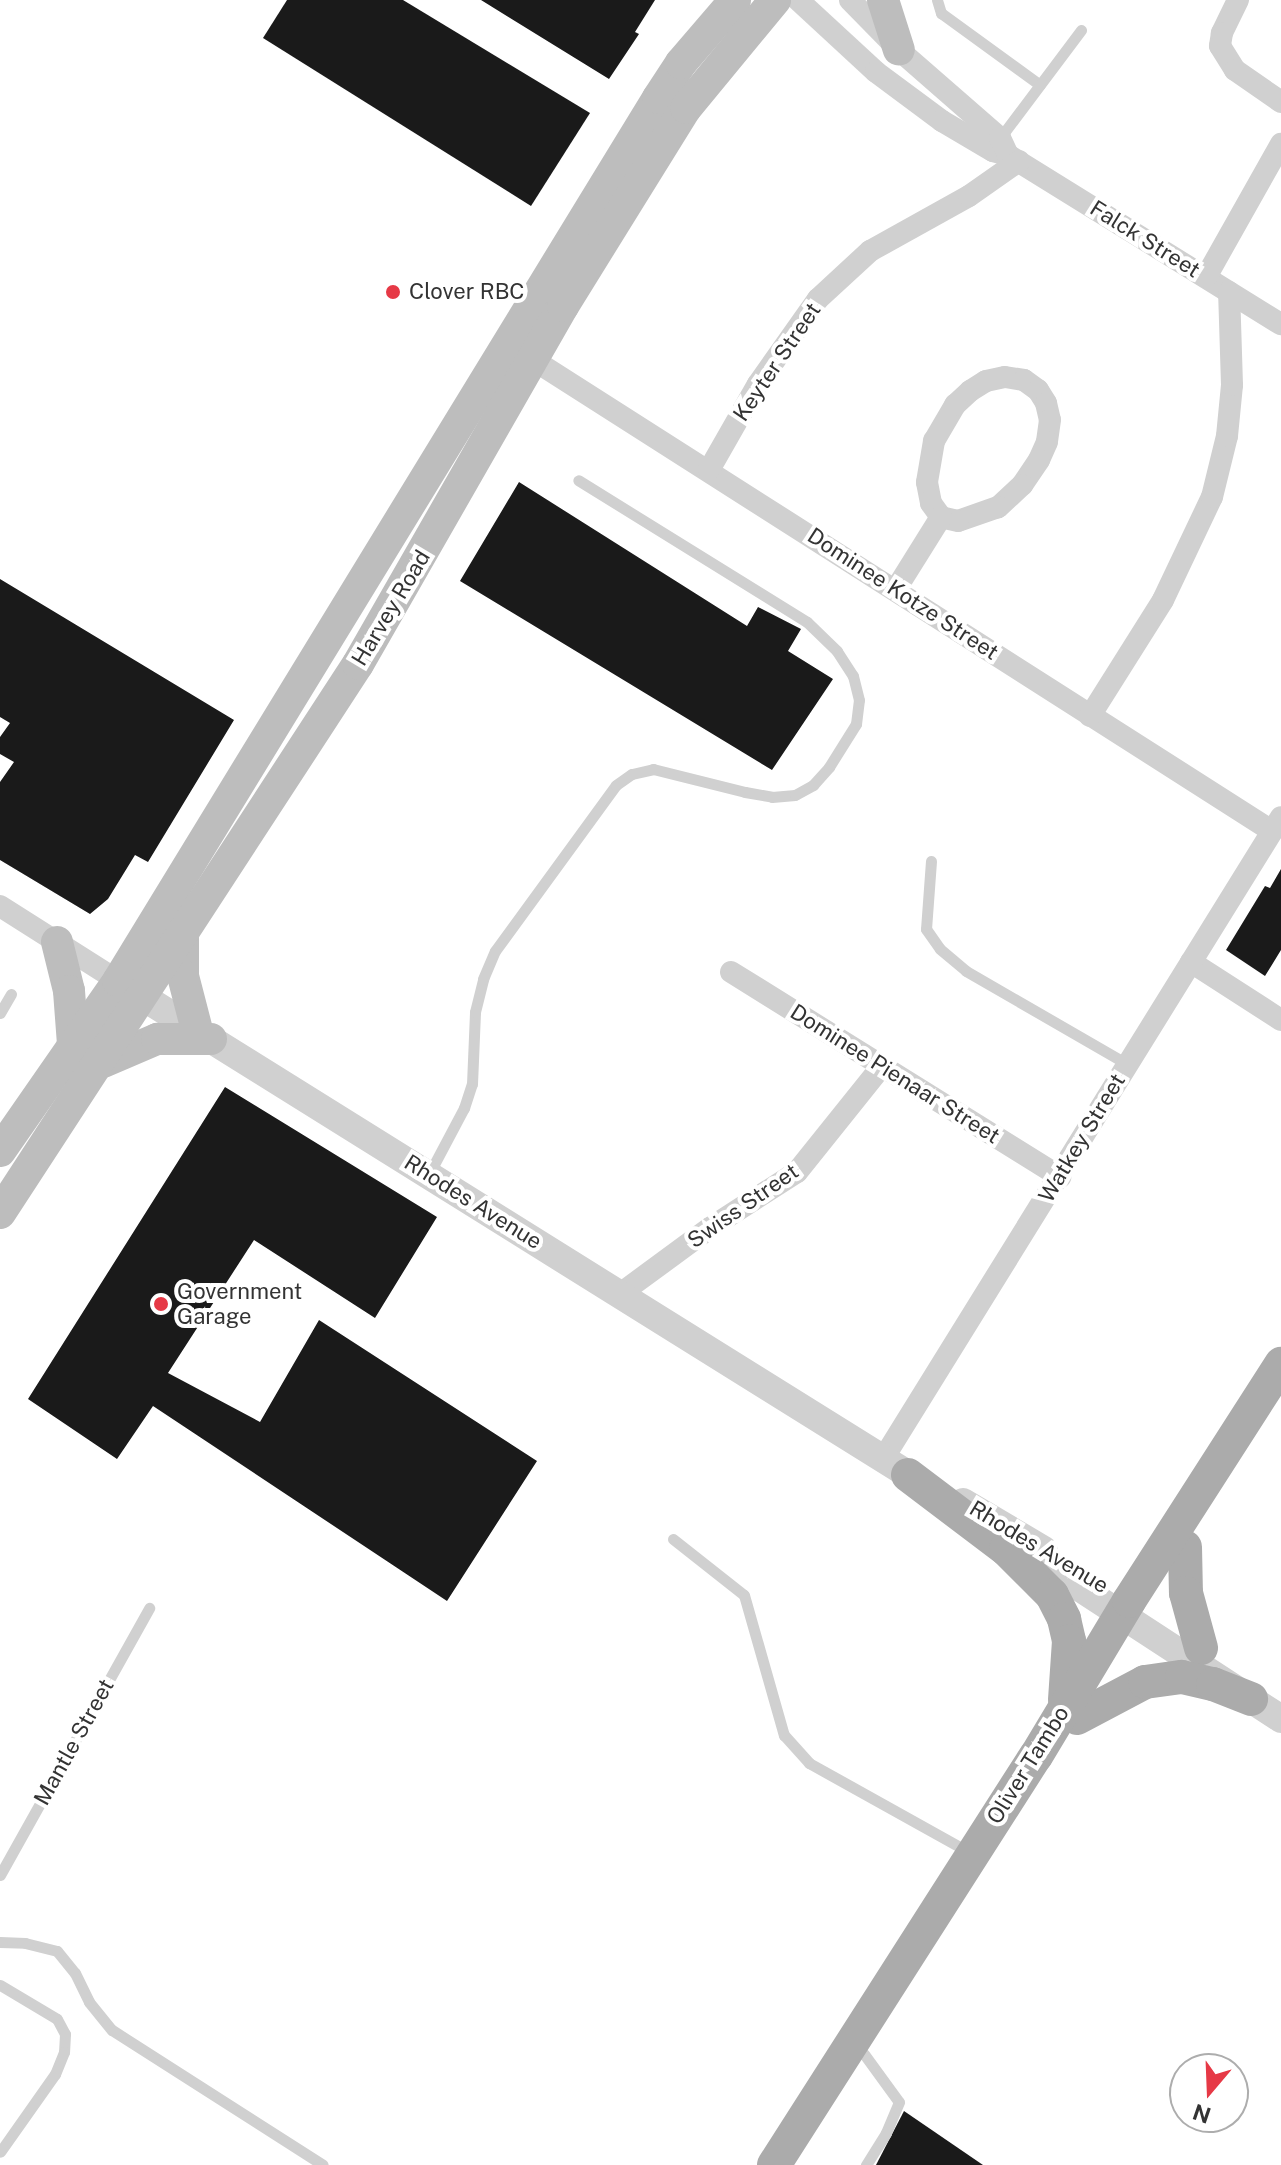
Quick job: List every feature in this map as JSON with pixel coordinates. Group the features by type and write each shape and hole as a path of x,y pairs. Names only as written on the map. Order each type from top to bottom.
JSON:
{"main road":[{"path":"681,63 705,0"},
{"name":"Harvey Road","path":"0,1151 73,1044 183,936 399,597 521,352 681,63 735,0"},
{"name":"Harvey Road","path":"0,1213 99,1064 131,989 521,352 686,108 775,0"},
{"path":"883,0 899,50"},
{"path":"99,1064 157,1039 204,1034 183,976 183,936"},
{"path":"57,942 69,991 73,1044"},
{"name":"Oliver Tambo","path":"774,2165 913,1958 1071,1713 1281,1364"},
{"name":"Oliver Tambo","path":"1133,1613 1185,1547 1281,1391"},
{"path":"896,1467 1006,1549 1052,1595 1064,1619 1069,1641 1071,1713 1145,1682 1182,1677 1266,1699"},
{"path":"1185,1547 1186,1593 1201,1648"},
{"name":"Oliver Tambo","path":"797,2165 864,2054 972,1853 1071,1713"}],"street":[{"name":"Falck Street","path":"798,0 910,99 993,151 1009,151"},
{"name":"Falck Street","path":"850,0 899,50 1009,151 1281,324"},
{"path":"1238,0 1222,33 1220,46 1235,70 1281,102"},
{"path":"1206,277 1281,144"},
{"name":"Keyter Street","path":"709,470 758,384 818,299 870,251 969,196 1009,151"},
{"path":"1090,716 1163,600 1212,497 1227,436 1232,385 1229,292"},
{"name":"Dominee Kotze Street","path":"521,352 896,589 1090,716 1276,824"},
{"path":"1005,377 1024,380 1038,390 1050,420 1047,442 1022,485 998,507 977,517 958,521 941,517 931,503 927,462 934,441 955,405 986,381 1005,377"},
{"path":"896,589 941,517"},
{"name":"Watkey Street","path":"896,1467 1060,1177 1276,824"},
{"name":"Rhodes Avenue","path":"0,906 947,1497 965,1514 1133,1613"},
{"path":"1191,962 1281,1020"},
{"name":"Dominee Pienaar Street","path":"731,972 1060,1177"},
{"name":"Swiss Street","path":"620,1294 710,1228 797,1172 882,1066"},
{"path":"1133,1613 1201,1648 1266,1699 1281,1719"},
{"path":"1133,1613 1266,1699"}],"lane":[{"path":"937,0 941,13 1040,85"},
{"path":"1009,151 1040,85 1081,30"},
{"path":"429,1174 464,1108 472,1084 475,1012 483,979 495,951 616,785 632,774 653,769 772,797 795,795 813,785 829,767 856,724 859,700 853,676 837,651 807,622 578,480"},
{"path":"931,861 926,929 940,949 966,971 1127,1064"},
{"path":"0,1013 11,994"},
{"path":"673,1539 744,1595 784,1735 809,1763 972,1853"},
{"name":"Mantle Street","path":"0,1875 149,1608"},
{"path":"0,1942 25,1943 57,1951 75,1973 89,2002 112,2030 323,2165"},
{"path":"0,1985 57,2019 65,2034 64,2052 55,2074 0,2152"},
{"path":"864,2054 899,2102 886,2133 866,2165"}],"building":[{"path":"287,0 403,0 590,113 531,206 263,38"},
{"path":"481,0 655,0 635,32 639,34 609,79"},
{"path":"519,482 747,626 758,607 801,629 788,651 833,679 772,770 460,581"},
{"path":"0,579 234,720 148,862 135,855 108,899 90,914 0,860 0,782 14,762 0,754 0,737 10,723 0,717"},
{"path":"1281,869 1281,950 1265,976 1226,950 1265,886 1270,888"},
{"path":"225,1087 437,1217 375,1318 254,1240 168,1373 260,1422 319,1320 537,1461 447,1601 153,1406 117,1459 28,1399"},
{"path":"904,2111 983,2165 876,2165"}],"place":[{"name":"Clover RBC","path":"393,292"},
{"name":"Government Garage","path":"161,1304"}]}
